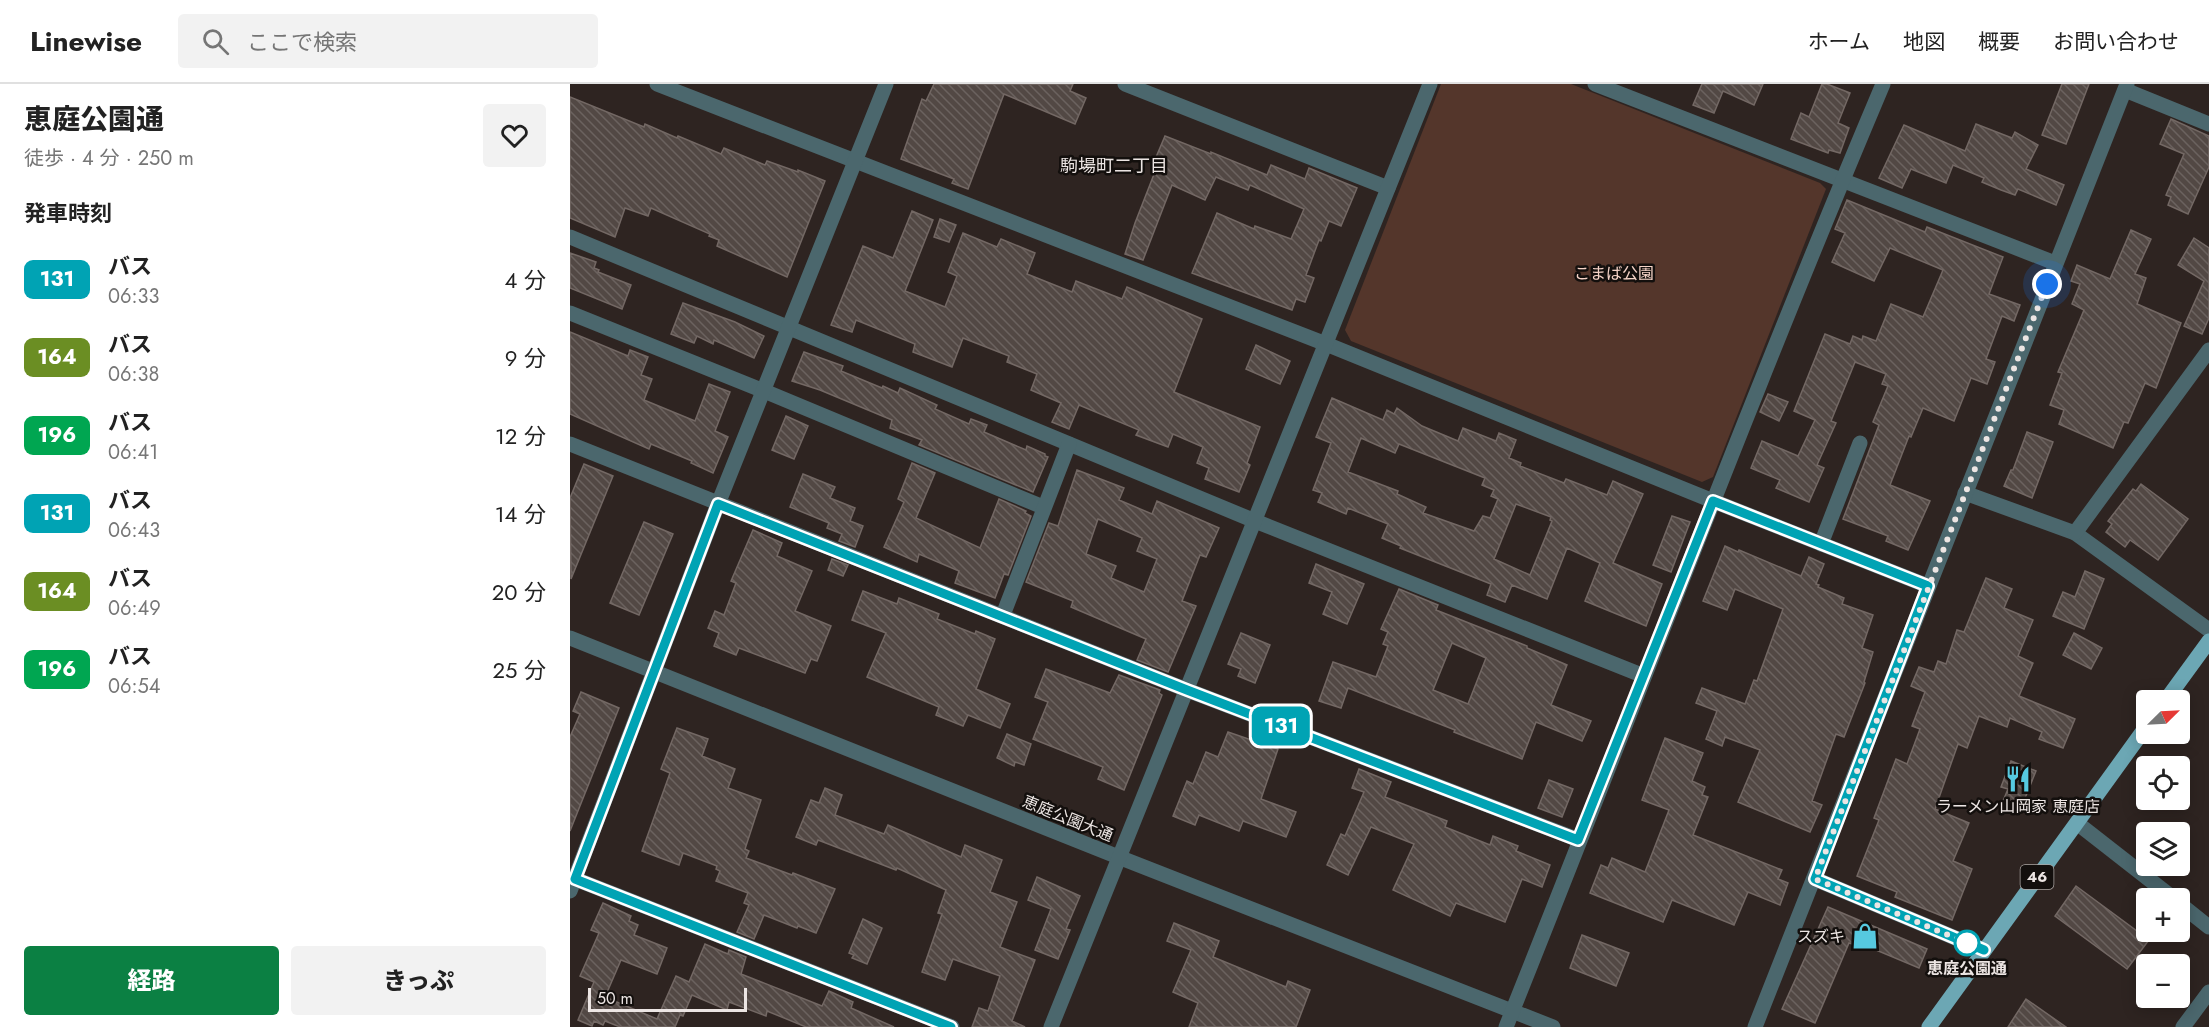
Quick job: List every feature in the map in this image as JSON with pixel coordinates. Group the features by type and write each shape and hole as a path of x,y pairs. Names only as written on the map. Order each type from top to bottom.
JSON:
{"main road":[{"path":"2173,690 2209,641"},
{"name":"46","path":"1929,1027 2136,741"}],"street":[{"path":"657,84 1326,344 1928,586"},
{"path":"886,84 718,504 572,882 952,1027"},
{"path":"1125,84 1388,188"},
{"path":"1051,1027 1121,858 1430,84"},
{"path":"1595,84 2055,263"},
{"path":"1506,1027 1713,501 1882,84"},
{"path":"1755,1027 2126,87 2209,124"},
{"path":"570,237 1255,521 1644,676"},
{"path":"570,313 1043,507"},
{"path":"2075,533 2209,350"},
{"path":"1821,543 1860,443"},
{"path":"570,444 1187,690 1578,840"},
{"path":"1003,615 1069,444"},
{"path":"1965,493 2075,533 2209,630"},
{"name":"恵庭公園大通","path":"570,638 1121,858 1553,1027"},
{"path":"2077,822 2160,888"},
{"path":"1815,879 1984,950"},
{"path":"2190,911 2209,927"},
{"path":"2183,1027 2209,992"}],"green space":[{"name":"こまば公園","path":"1441,84 1571,84 1820,183 1826,189 1713,477 1702,482 1351,341 1345,330"}],"building":[{"path":"934,84 1073,84 1070,91 1086,98 1075,124 1004,94 968,189 952,183 954,179 901,159 922,99 926,101"},
{"path":"1702,84 1763,84 1754,105 1723,91 1714,113 1693,105"},
{"path":"1822,84 1850,93 1838,123 1849,128 1840,153 1829,150 1828,153 1791,139 1801,113 1809,117"},
{"path":"2062,84 2089,84 2066,144 2042,135"},
{"path":"570,97 644,127 645,124 721,154 724,148 765,165 767,161 825,181 787,277 717,246 719,240 709,236 710,234 651,208 648,216 625,208 615,237 570,218"},
{"path":"2171,119 2209,136 2209,167 2188,214 2168,205 2171,197 2166,195 2184,154 2160,144"},
{"path":"1976,124 2012,138 2015,132 2038,145 2026,169 2064,185 2056,205 2018,189 2015,195 2001,190 1982,182 1984,178 1953,165 1946,183 1911,169 1902,188 1879,178 1904,125 1965,151"},
{"path":"1165,136 1267,175 1271,165 1305,179 1309,168 1357,188 1341,226 1329,221 1321,241 1319,240 1306,275 1314,278 1305,302 1296,299 1292,310 1192,273 1217,213 1254,229 1255,226 1291,239 1304,209 1250,185 1248,190 1216,177 1205,200 1172,185 1143,260 1125,254 1158,164 1154,162"},
{"path":"1847,200 1925,232 1927,227 2003,257 1989,294 2020,305 2014,321 2002,316 1986,359 1995,362 1987,384 1971,378 1954,421 1923,408 1911,437 1909,436 1890,485 1930,501 1908,550 1886,541 1888,536 1843,519 1879,425 1873,422 1888,386 1882,384 1886,374 1855,362 1831,421 1836,423 1817,465 1824,468 1809,502 1776,488 1780,480 1751,468 1762,441 1798,456 1815,420 1794,411 1825,334 1850,344 1853,336 1862,340 1863,336 1876,341 1891,304 1923,317 1943,270 1890,248 1874,281 1832,262 1845,233 1835,229"},
{"path":"912,211 933,220 905,291 945,307 957,276 948,272 963,233 997,247 1001,239 1035,253 1027,274 1072,292 1076,281 1122,299 1127,287 1202,319 1174,392 1260,427 1247,463 1250,465 1239,492 1205,479 1209,468 1197,463 1203,447 1173,434 1168,447 1136,435 1139,430 1079,405 1069,429 1052,422 1061,403 1031,390 1037,374 1007,362 1009,356 963,338 952,367 913,352 915,344 856,320 852,332 831,325 863,246 893,258"},
{"path":"940,219 956,225 949,242 934,237"},
{"path":"2131,230 2151,239 2135,274 2146,278 2137,304 2181,323 2156,388 2145,383 2128,423 2124,422 2113,448 2059,424 2064,410 2050,405 2062,373 2058,372 2084,310 2072,304 2080,284 2071,281 2077,265 2110,279"},
{"path":"2194,238 2209,248 2209,318 2202,334 2184,326 2204,281 2178,265"},
{"path":"570,253 596,262 594,268 599,270 598,272 631,285 622,309 570,288"},
{"path":"683,303 735,322 764,336 754,358 714,340 713,344 697,336 694,343 671,334"},
{"path":"570,332 628,356 630,350 648,357 641,375 652,379 644,400 695,421 709,384 730,392 715,431 728,437 713,473 691,463 692,461 651,444 649,449 570,414"},
{"path":"1256,345 1290,361 1280,384 1246,369"},
{"path":"804,352 843,366 841,371 882,388 883,386 898,393 900,388 937,405 935,409 969,424 971,419 987,425 984,432 1026,450 1027,446 1045,454 1048,457 1033,492 919,445 922,440 890,428 892,420 792,381"},
{"path":"1768,394 1788,402 1779,421 1760,412"},
{"path":"1332,398 1383,420 1387,410 1394,414 1397,408 1422,426 1458,441 1463,428 1496,441 1499,433 1516,440 1509,458 1521,463 1520,466 1564,483 1566,479 1607,495 1613,481 1643,494 1613,563 1662,584 1646,626 1585,601 1600,563 1567,548 1547,599 1512,585 1505,602 1487,595 1491,584 1400,548 1401,546 1382,538 1388,524 1348,508 1346,514 1318,502 1322,493 1313,490 1331,443 1316,437","holes":["1361,438 1395,453 1399,444 1485,478 1482,485 1494,490 1491,496 1498,499 1490,518 1483,516 1474,531 1423,513 1426,507 1397,494 1398,491 1348,472","1516,504 1551,517 1552,521 1530,575 1494,559"]},
{"path":"786,416 808,426 794,459 772,450"},
{"path":"2027,432 2053,442 2032,498 2004,486 2013,470"},
{"path":"912,463 935,473 916,518 980,548 999,499 1026,511 1025,513 1031,516 1008,575 1004,574 995,598 955,583 959,571 919,554 917,562 884,547 904,502 898,499"},
{"path":"584,464 613,476 571,579 570,498"},
{"path":"1077,470 1124,488 1119,500 1152,514 1157,501 1219,528 1206,557 1200,555 1182,601 1196,606 1168,672 1137,660 1146,639 1071,607 1073,601 1026,582 1049,523 1058,526","holes":["1098,519 1142,538 1137,551 1157,559 1144,592 1111,578 1116,566 1086,554"]},
{"path":"803,474 835,487 830,498 855,508 850,521 863,526 855,547 839,541 842,534 827,528 829,523 790,507"},
{"path":"2141,484 2188,519 2158,560 2130,540 2125,547 2106,532 2112,524 2108,521 2133,489 2136,491"},
{"path":"1672,516 1690,522 1671,572 1653,565"},
{"path":"644,522 673,534 639,615 610,603"},
{"path":"753,530 782,543 777,556 812,571 795,611 831,626 817,661 811,659 805,673 739,648 736,655 714,646 719,633 708,628 715,611 724,615 736,583 731,581"},
{"path":"1725,546 1801,576 1809,557 1824,564 1816,584 1819,585 1818,587 1844,598 1842,604 1873,615 1862,648 1873,652 1865,683 1844,737 1836,734 1812,801 1822,805 1810,832 1738,802 1760,750 1725,737 1722,746 1706,739 1717,711 1696,703 1702,688 1745,704 1754,680 1757,681 1783,609 1735,589 1727,610 1703,601"},
{"path":"832,559 848,565 843,576 828,570"},
{"path":"1316,564 1364,584 1347,624 1323,614 1332,592 1309,583"},
{"path":"2085,571 2104,579 2084,629 2053,616 2063,592 2075,597"},
{"path":"1986,578 2012,589 2004,608 2033,620 2018,656 2033,663 2019,696 2075,719 2063,748 2039,739 2042,732 2010,718 2007,727 1979,716 1967,748 1958,744 1935,809 1969,823 1953,861 1972,869 1952,920 1895,897 1897,892 1857,876 1879,820 1874,818 1896,759 1907,764 1920,729 1912,726 1925,692 1911,686 1919,667 1934,672 1938,661 1946,664 1957,630 1964,632"},
{"path":"1399,589 1438,605 1436,610 1527,646 1527,648 1567,665 1551,705 1591,721 1582,741 1536,722 1522,759 1348,688 1341,708 1319,701 1333,662 1376,677 1388,646 1383,644 1388,632 1381,629","holes":["1452,643 1486,658 1468,704 1433,690"]},
{"path":"863,591 897,604 899,598 939,614 937,619 995,639 976,689 1010,704 1000,728 968,715 963,726 936,715 939,707 867,677 886,633 852,620"},
{"path":"1241,633 1270,645 1255,683 1238,676 1241,669 1228,664"},
{"path":"2074,633 2102,648 2091,669 2063,655"},
{"path":"1046,669 1110,693 1119,675 1160,690 1159,693 1162,695 1124,790 1098,779 1103,767 1033,739 1048,702 1035,697"},
{"path":"581,692 619,708 570,831 570,737 580,714 573,711"},
{"path":"677,728 708,739 702,756 735,769 728,788 761,800 745,849 749,851 746,858 835,889 816,933 764,915 754,939 737,932 749,905 744,903 748,893 716,881 720,871 716,869 717,866 683,853 679,865 642,851 670,773 661,769"},
{"path":"1228,732 1278,749 1261,799 1296,812 1286,837 1243,821 1239,831 1199,815 1195,825 1173,816 1187,781 1193,784 1206,752 1218,757"},
{"path":"1007,734 1031,744 1024,765 1015,762 1014,766 997,758"},
{"path":"1665,738 1703,753 1692,781 1705,787 1702,795 1708,797 1693,835 1782,870 1778,879 1788,883 1780,905 1748,892 1734,925 1672,900 1663,922 1590,893 1601,865 1608,868 1612,858 1645,872 1669,810 1642,800"},
{"name":"ラーメン山岡家 恵庭店","path":"2011,761 2036,771 2021,808 2003,801 2008,789 2001,787"},
{"path":"1359,769 1391,782 1385,797 1447,821 1445,827 1490,845 1493,836 1518,846 1516,851 1550,865 1542,887 1522,879 1505,922 1456,903 1450,916 1393,890 1414,844 1371,827 1348,875 1327,865 1341,834 1345,836 1364,792 1352,788"},
{"path":"1549,780 1573,789 1562,817 1538,808"},
{"path":"825,788 842,795 835,815 884,834 888,825 961,857 965,845 1002,860 990,892 1017,902 1000,947 1035,960 1012,1021 1025,1027 972,1027 979,1008 988,1011 1000,976 953,959 945,980 922,972 942,914 938,913 946,890 897,868 896,870 818,840 816,845 796,837 811,800 819,803"},
{"path":"1037,877 1080,896 1066,929 1070,930 1058,959 1035,950 1051,909 1028,900"},
{"path":"2076,886 2136,930 2136,942 2147,942 2136,954 2127,969 2055,916"},
{"path":"603,903 631,916 629,921 638,925 634,935 667,948 657,974 621,960 605,997 657,1019 676,976 689,982 705,944 728,954 729,950 746,957 741,974 822,1006 829,991 853,1002 851,1008 894,1027 806,1027 767,1011 766,1016 729,1002 727,1010 692,995 683,1016 680,1015 675,1027 620,1027 605,1021 603,1025 594,1021 592,1026 578,1020 594,982 580,976 599,933 591,930"},
{"path":"1828,907 1927,949 1919,968 1857,942 1856,945 1849,943 1815,1023 1782,1009"},
{"path":"863,919 882,928 867,964 852,958 854,955 849,953"},
{"path":"1174,923 1219,941 1213,957 1286,987 1288,981 1310,990 1296,1027 1189,1027 1198,1003 1173,992 1191,950 1167,941"},
{"path":"1582,935 1629,953 1616,986 1570,968"},
{"path":"2026,999 2066,1027 2008,1027"}],"bus line":[{"name":"131","path":"951,1027 575,879 718,504 1187,690 1578,840 1713,501 1928,586 1815,879 1984,950"}],"place":[{"name":"ラーメン山岡家 恵庭店","path":"2018,779"},
{"name":"スズキ","path":"1865,936"},
{"name":"恵庭公園通","path":"1967,943"}],"district":[{"name":"駒場町二丁目","path":"1114,166"}],"route":[{"path":"1967,943 1815,879 2047,284"}]}
